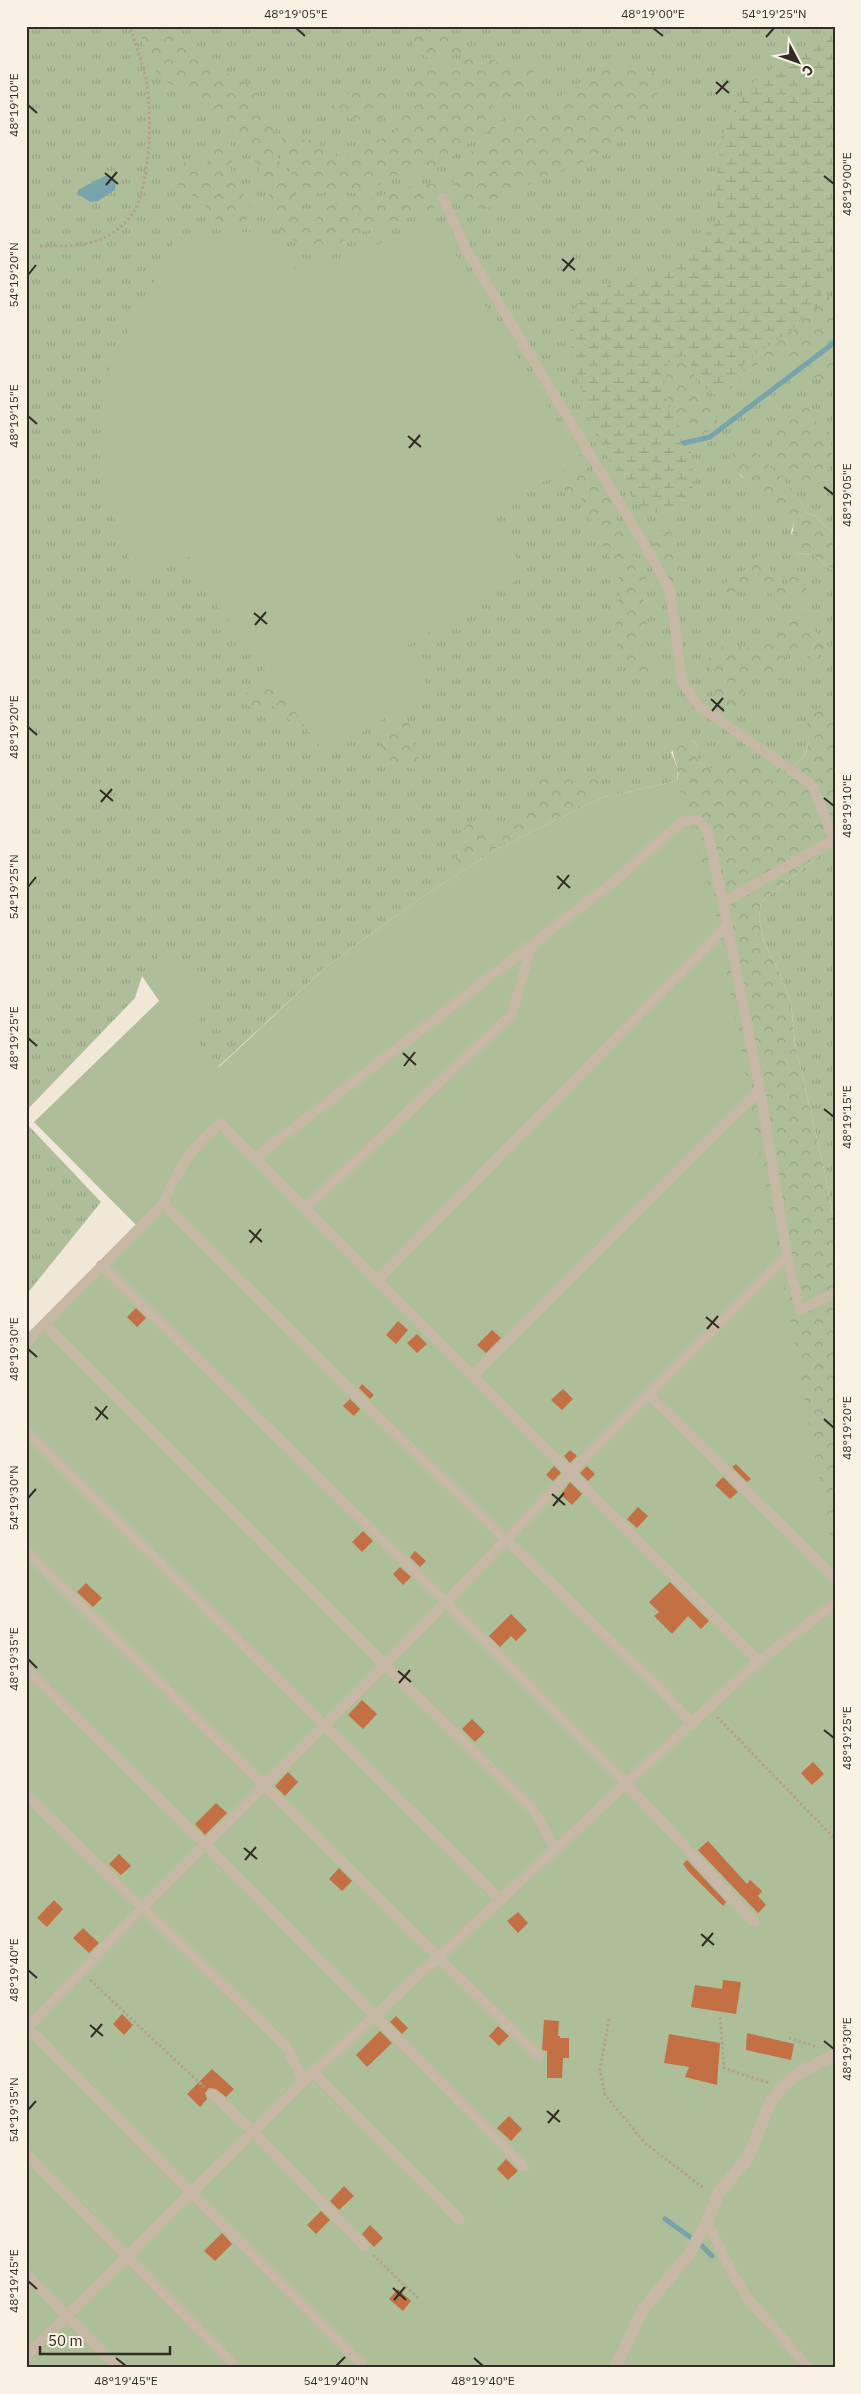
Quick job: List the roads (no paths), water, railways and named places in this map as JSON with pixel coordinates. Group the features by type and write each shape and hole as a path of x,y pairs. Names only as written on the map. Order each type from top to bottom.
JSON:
{"street":[{"path":"615,2368 643,2309 690,2253 705,2226 716,2197 748,2158 771,2101 780,2088 796,2075 835,2055"}],"lane":[{"path":"443,198 466,249 670,590 682,682 698,705 812,785 834,839 724,903"},
{"path":"256,1157 531,947 621,876 681,822 697,820 707,829 724,903 760,1090 787,1256 800,1310 835,1293"},
{"path":"378,1280 728,924"},
{"path":"306,1208 512,1014 531,947"},
{"path":"473,1376 760,1090"},
{"path":"26,1342 163,1204 176,1175 188,1156 221,1124 759,1660"},
{"path":"163,1204 366,1405 658,1686 692,1724"},
{"path":"365,2368 27,2028 142,1908 385,1665 570,1473 787,1256"},
{"path":"101,1265 446,1602 627,1784 754,1922"},
{"path":"44,1324 385,1665 534,1810 555,1849"},
{"path":"649,1395 835,1578"},
{"path":"26,1431 500,1899"},
{"path":"26,1551 539,2056"},
{"path":"26,2356 313,2072 692,1724 759,1660 835,1603"},
{"path":"26,1669 206,1845 524,2167"},
{"path":"26,1794 286,2046 304,2081"},
{"path":"313,2072 460,2220"},
{"path":"212,2094 253,2131 364,2246"},
{"path":"26,2154 237,2368"},
{"path":"705,2226 749,2300 808,2368"},
{"path":"26,2274 118,2368"}],"water":[{"path":"105,176 111,176 116,181 115,190 98,201 90,202 78,194 78,190"}],"waterway":[{"path":"684,443 710,437 835,342"},
{"path":"665,2219 701,2245 712,2256"}]}
